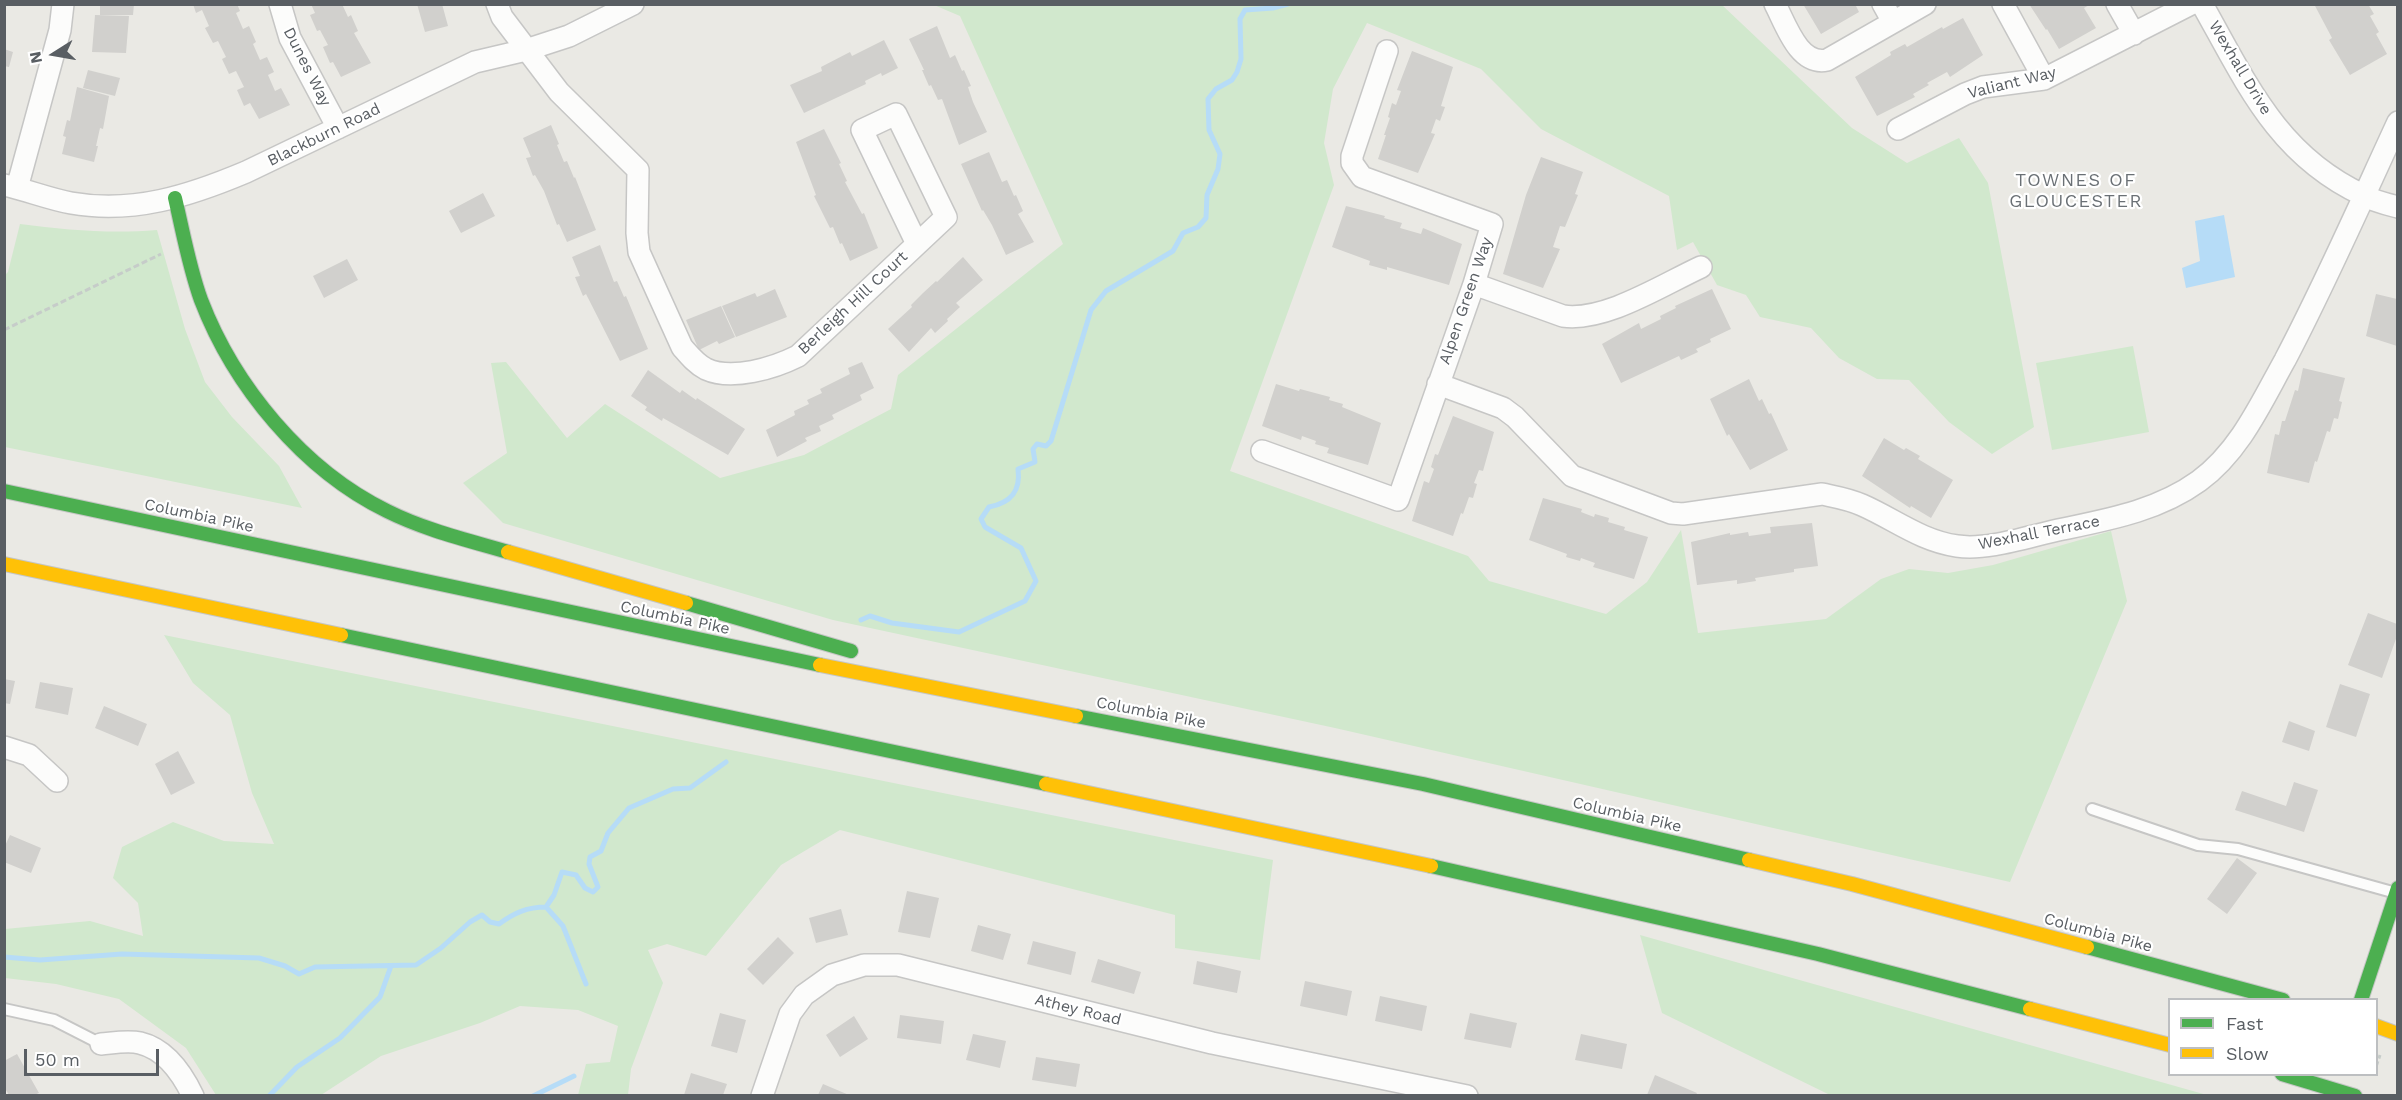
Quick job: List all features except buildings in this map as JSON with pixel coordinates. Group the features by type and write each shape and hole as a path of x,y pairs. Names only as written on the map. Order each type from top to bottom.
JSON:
{"main road":[{"path":"174,198 202,301 217,335 241,376 277,424 307,454 364,498 390,513 430,529 860,653"},
{"name":"Columbia Pike","path":"4,491 789,659 1423,784 1852,884 2279,998"},
{"path":"4,564 1397,859 1818,954 2168,1045"},
{"path":"939,674 1120,723"},
{"path":"2361,998 2397,891"},
{"path":"2378,1027 2397,1034"},
{"path":"2290,1076 2332,1086 2355,1095"}],"street":[{"path":"11,186 60,30 63,4"},
{"name":"Dunes Way","path":"280,4 290,38 338,128"},
{"name":"Berleigh Hill Court","path":"497,4 502,17 559,92 638,170 639,252 682,346 693,360 707,369 723,373 760,370 778,366 798,356 946,217 896,114 862,130 917,244"},
{"name":"Blackburn Road","path":"11,186 70,203 105,207 132,207 174,198 207,188 246,172 475,62 526,50 569,36 633,4"},
{"path":"1775,4 1803,53 1811,60 1820,61 1827,60 1888,13 1925,4"},
{"path":"2003,4 2044,79"},
{"path":"2117,4 2134,34"},
{"name":"Valiant Way","path":"1898,129 1983,87 2044,79 2191,4"},
{"name":"Wexhall Drive","path":"2202,4 2255,99 2278,131 2299,153 2330,177 2364,196 2397,207"},
{"name":"Alpen Green Way","path":"1262,451 1398,500 1474,284 1492,224 1362,177 1352,163 1352,156 1387,51"},
{"name":"Wexhall Terrace","path":"1438,384 1503,408 1515,417 1572,477 1661,510 1683,514 1822,494 1863,505 1935,542 1977,547 2120,517 2178,495 2209,473 2224,459 2251,424 2298,336 2397,122"},
{"path":"1474,284 1563,316 1576,317 1606,312 1701,267"},
{"path":"4,747 29,755 57,781"},
{"name":"Athey Road","path":"762,1095 790,1014 804,995 832,975 864,965 898,966 1212,1043 1445,1093 1467,1095"},
{"path":"101,1044 138,1042 156,1050 182,1074 193,1095"}],"lane":[{"path":"2091,809 2198,845 2238,849 2397,891"},
{"path":"4,1009 54,1020 101,1044"}],"path":[{"path":"4,330 149,259 186,246"},
{"path":"2378,1060 2380,1054"}],"green space":[{"path":"934,5 1722,5 1852,128 1907,163 1959,138 1988,183 2034,427 1992,454 1949,422 1909,380 1877,379 1839,358 1811,328 1760,317 1746,295 1717,285 1693,242 1677,250 1669,196 1541,129 1481,69 1367,23 1333,89 1324,143 1334,185 1230,471 1468,556 1489,581 1606,614 1647,582 1681,530 1698,633 1826,619 1881,579 1909,569 1948,573 1993,565 2111,531 2127,601 2010,882 1335,728 833,620 503,523 463,483 507,453 491,363 506,362 567,438 605,404 720,478 804,455 891,409 898,375 1063,244 960,16"},
{"path":"20,224 89,231 157,230 185,329 205,382 232,417 279,466 302,508 5,447 5,275 8,272"},
{"path":"2133,346 2149,432 2052,450 2036,363"},
{"path":"164,635 1273,860 1260,960 1175,948 1175,915 840,830 781,865 706,956 667,944 648,950 663,983 631,1069 628,1095 578,1095 586,1064 610,1062 618,1026 578,1010 520,1006 480,1023 381,1056 321,1095 216,1095 186,1048 119,999 56,984 5,978 5,929 90,921 143,936 138,903 113,878 122,847 173,822 224,841 274,844 252,793 230,715 193,683"},
{"path":"1640,935 2207,1095 1830,1095 1662,1013"}],"water":[{"path":"2224,215 2235,277 2186,288 2182,268 2200,261 2195,221"}],"waterway":[{"path":"861,620 870,616 892,623 959,632 1025,601 1036,581 1021,548 985,527 981,519 989,507 1003,503 1013,495 1018,484 1018,469 1035,462 1033,449 1037,444 1046,446 1051,441 1091,310 1106,291 1173,251 1183,233 1198,227 1206,218 1207,195 1218,169 1220,154 1209,130 1208,99 1216,89 1232,80 1237,72 1241,59 1240,19 1245,10 1273,8 1288,4"},
{"path":"4,957 40,960 122,954 259,958 285,966 299,974 315,967 416,965 482,915 490,922 499,924 521,911 546,907 554,895 562,872 576,875 585,888 593,892 598,887 589,864 590,857 601,851 608,833 629,808 673,789 690,788 726,762"},
{"path":"546,907 563,926 586,984"},
{"path":"269,1096 297,1067 340,1038 380,997 391,966"},
{"path":"533,1096 574,1076"}],"traffic: fast":[{"path":"175,198 193,275 215,332 252,394 300,449 356,494 401,518 508,552"},
{"path":"4,491 820,665"},
{"path":"686,603 851,651"},
{"path":"341,635 1046,784"},
{"path":"1076,716 1423,784 1749,860"},
{"path":"1431,866 1818,954 2030,1009"},
{"path":"2362,998 2398,888"},
{"path":"2087,947 2276,998"},
{"path":"2289,1076 2355,1096"}],"traffic: slow":[{"path":"508,552 686,603"},
{"path":"4,564 341,635"},
{"path":"820,665 1076,716"},
{"path":"1046,784 1431,866"},
{"path":"1749,860 1852,884 2087,947"},
{"path":"2030,1009 2168,1044"},
{"path":"2378,1027 2398,1034"}],"district":[{"name":"TOWNES OF GLOUCESTER","path":"2076,192"}]}
